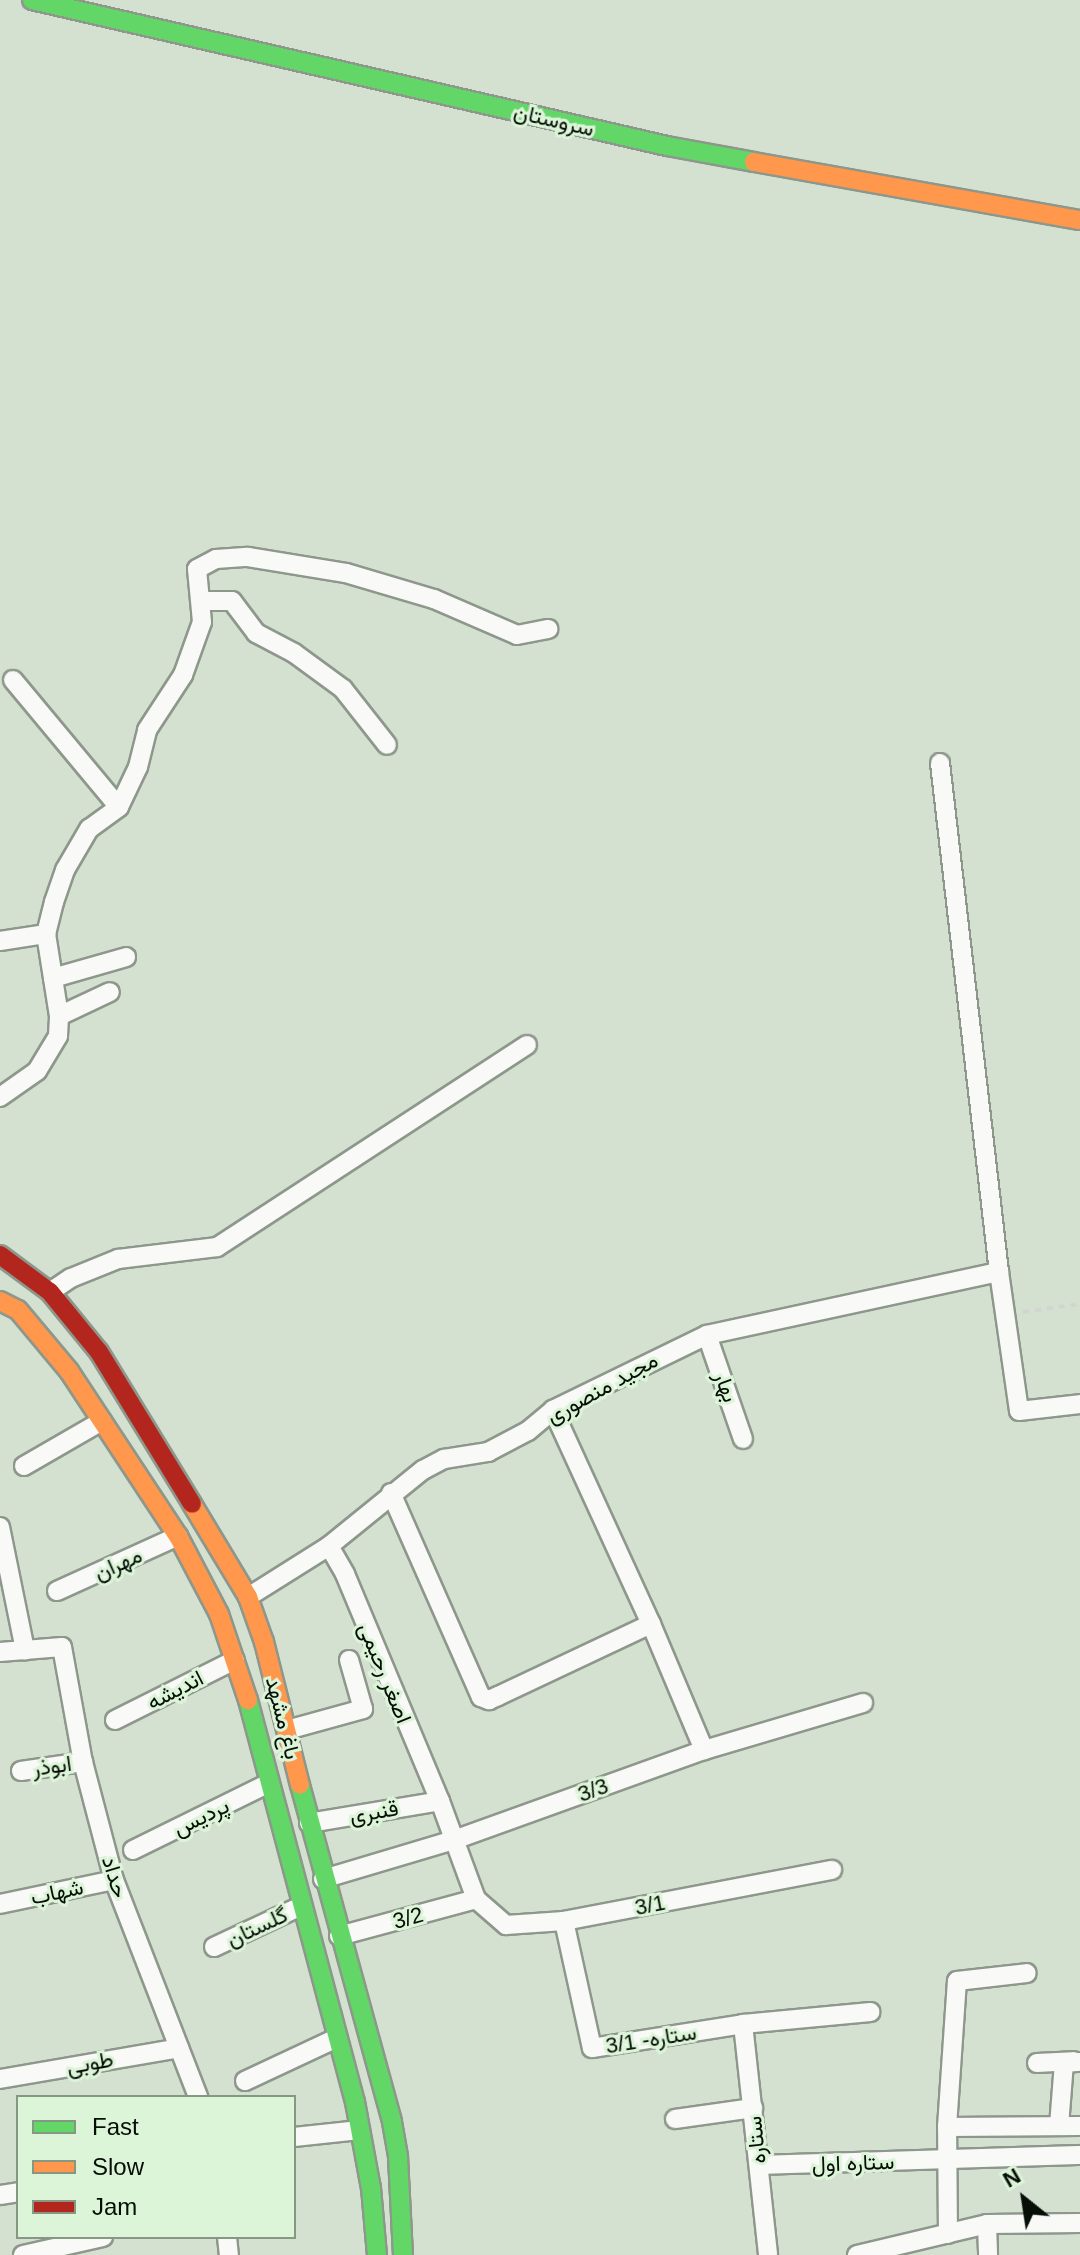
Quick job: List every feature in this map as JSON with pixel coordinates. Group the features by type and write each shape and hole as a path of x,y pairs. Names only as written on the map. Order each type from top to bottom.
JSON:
{"main road":[{"name":"سروستان","path":"32,0 667,146 1080,220"},
{"name":"باغ مشهد","path":"0,1255 50,1292 99,1352 207,1524 248,1597 264,1642 323,1879 374,2055 398,2157 403,2255"},
{"name":"باغ مشهد","path":"0,1301 18,1310 69,1371 178,1536 219,1614 235,1660 346,2067 371,2188 377,2255"},
{"path":"328,2008 346,2012 357,1998"},
{"path":"346,2067 357,2054 374,2055"}],"street":[{"path":"0,1097 37,1071 58,1036 59,1016 46,934 65,870 89,829 119,807 138,767 147,730 183,675 202,622 197,569 216,559 248,557 361,577 434,599 517,635 548,629"},
{"path":"202,601 232,601 256,633 294,653 343,689 387,745"},
{"path":"13,680 119,807"},
{"path":"940,763 999,1272 1019,1411 1080,1404"},
{"path":"0,941 46,934"},
{"path":"53,978 126,957"},
{"path":"59,1016 110,992"},
{"path":"50,1292 71,1278 118,1259 217,1247 527,1045"},
{"name":"مجید منصوری","path":"248,1597 329,1546 391,1493 444,1459 488,1452 528,1431 553,1410 707,1335 999,1272"},
{"name":"بهار","path":"707,1335 743,1439"},
{"path":"553,1410 651,1624 704,1750"},
{"path":"24,1466 102,1421"},
{"path":"391,1493 481,1697 489,1700 651,1624"},
{"path":"0,1527 25,1650 0,1652"},
{"name":"مهران","path":"57,1591 178,1536"},
{"name":"اصغر رحیمی","path":"329,1546 345,1574 440,1801 476,1899"},
{"name":"حداد","path":"25,1650 62,1647 83,1762 114,1880 197,2095"},
{"name":"اندیشه","path":"115,1720 235,1660"},
{"path":"287,1730 363,1709 349,1660"},
{"name":"3/3","path":"323,1879 454,1840 704,1750 863,1703"},
{"name":"ابوذر","path":"21,1771 83,1762"},
{"name":"پردیس","path":"133,1850 269,1783"},
{"name":"قنبری","path":"309,1823 440,1801"},
{"name":"3/1","path":"476,1899 506,1925 564,1921 832,1870"},
{"name":"شهاب","path":"0,1904 114,1880"},
{"name":"3/2","path":"339,1936 476,1899"},
{"name":"گلستان","path":"214,1947 301,1906"},
{"name":"ستاره- 3/1","path":"564,1921 592,2048 743,2024"},
{"path":"948,2234 947,2127 957,1981 1027,1973"},
{"path":"743,2024 870,2012"},
{"name":"ستاره","path":"743,2024 768,2255"},
{"path":"245,2081 337,2038"},
{"name":"طوبی","path":"0,2079 179,2048"},
{"path":"1059,2126 1064,2063 1080,2062"},
{"path":"1037,2063 1080,2062"},
{"path":"675,2119 753,2108"},
{"path":"947,2127 1080,2126"},
{"path":"296,2137 360,2130"},
{"name":"ستاره اول","path":"759,2165 1080,2155"},
{"path":"857,2255 987,2224 1080,2223"},
{"path":"987,2224 988,2255"},
{"path":"23,2255 94,2239"}],"path":[{"path":"1005,1315 1080,1304"}],"traffic: fast":[{"path":"32,0 667,146 754,162"},
{"path":"248,1700 355,2102 371,2188 377,2255"},
{"path":"300,1785 392,2122 398,2157 403,2255"}],"traffic: slow":[{"path":"754,162 1080,220"},
{"path":"0,1301 18,1310 69,1371 178,1536 219,1614 248,1700"},
{"path":"192,1504 248,1597 264,1642 300,1785"}],"traffic: jam":[{"path":"0,1255 50,1292 99,1352 192,1504"}]}
